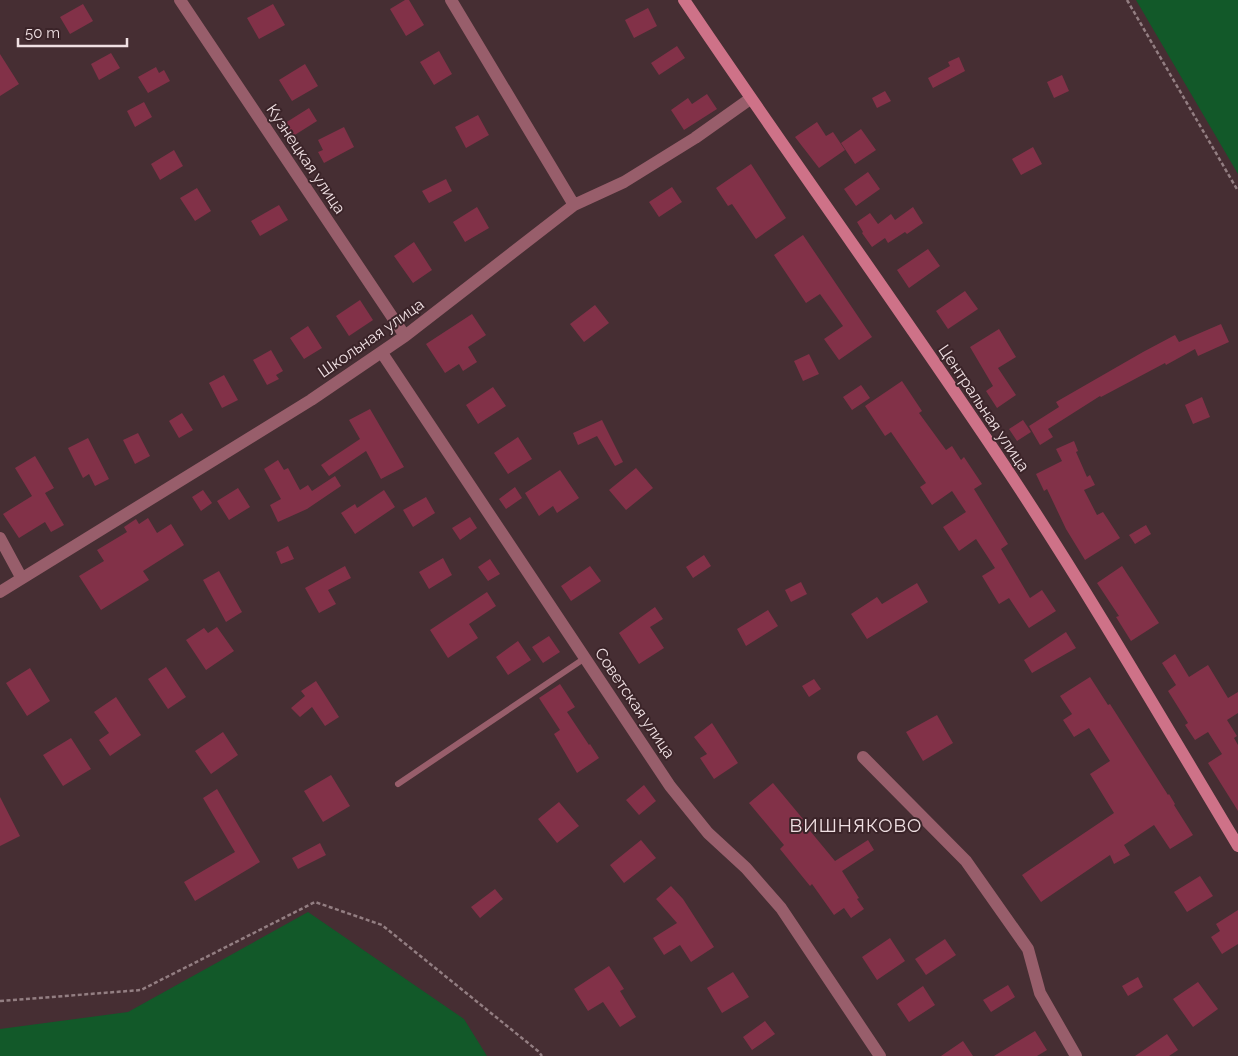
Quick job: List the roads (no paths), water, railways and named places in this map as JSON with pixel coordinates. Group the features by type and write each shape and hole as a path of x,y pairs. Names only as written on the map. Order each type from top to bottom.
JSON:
{"street":[{"name":"Кузнецкая улица","path":"180,0 405,336"},
{"path":"451,0 574,205"},
{"name":"Центральная улица","path":"684,0 750,99 958,396 1020,489 1073,570 1238,846"},
{"name":"Школьная улица","path":"0,592 21,577 311,400 405,336 574,205 624,182 695,138 750,99"},
{"name":"Советская улица","path":"382,353 670,786 708,833 746,868 781,908 880,1056"},
{"path":"0,538 21,577"},
{"path":"863,757 959,854 1028,949 1040,993 1076,1056"}],"lane":[{"path":"398,784 585,658"}],"district":[{"name":"ВИШНЯКОВО","path":"856,825"}]}
